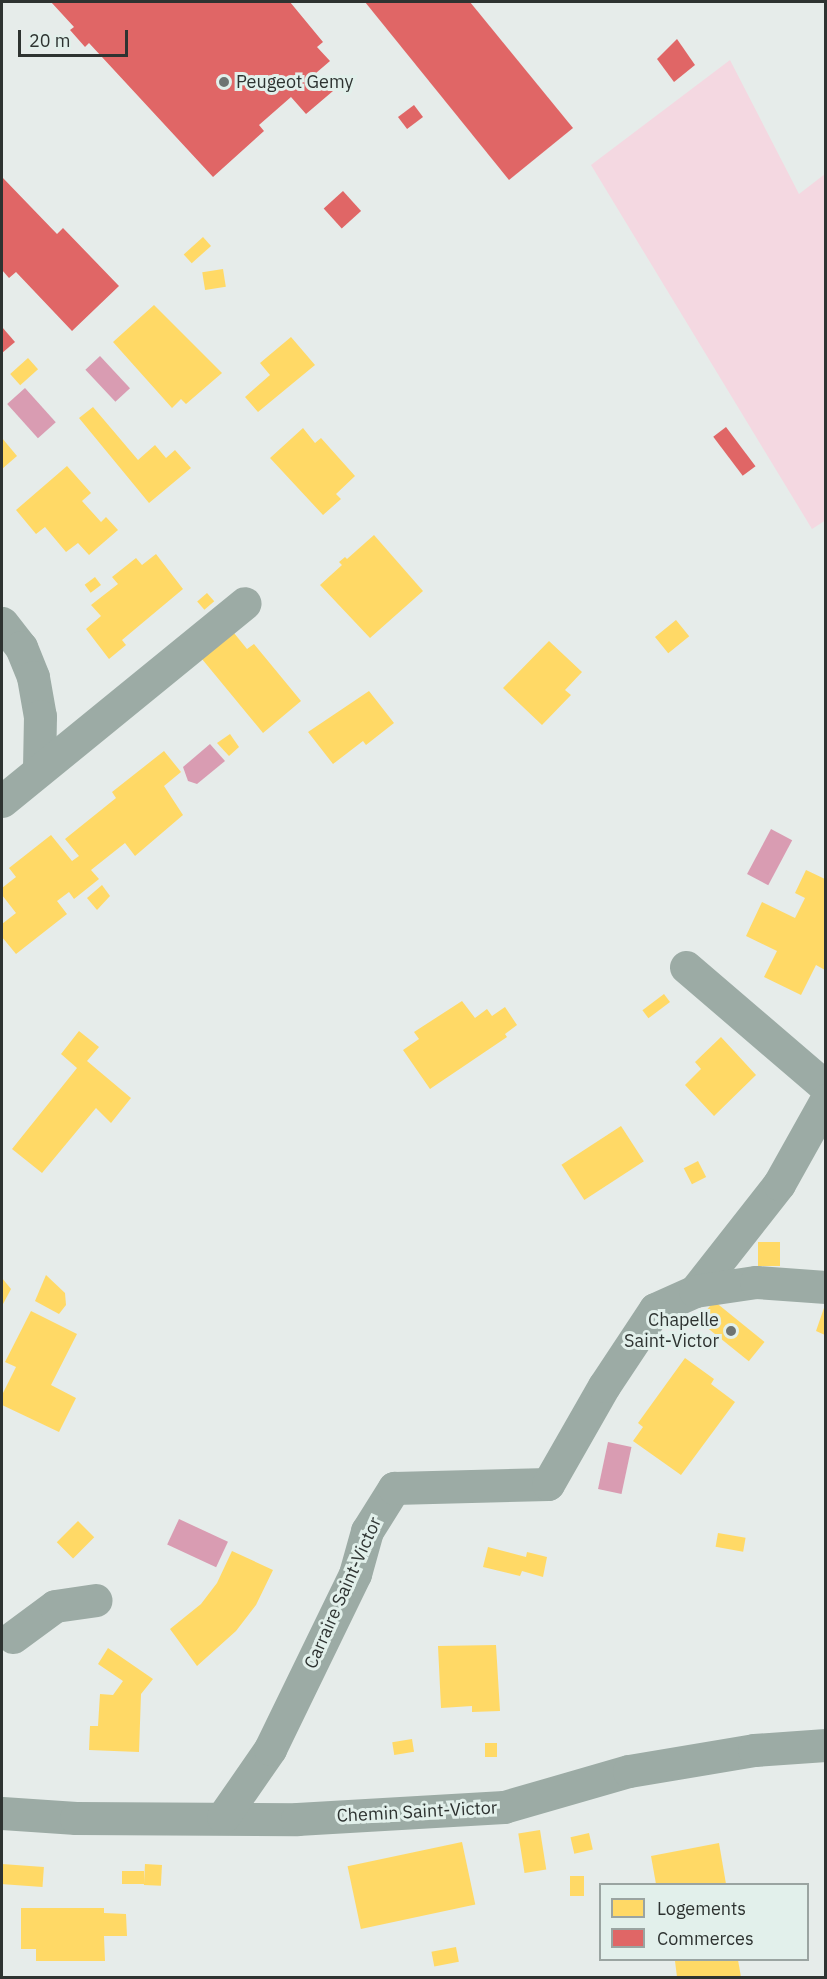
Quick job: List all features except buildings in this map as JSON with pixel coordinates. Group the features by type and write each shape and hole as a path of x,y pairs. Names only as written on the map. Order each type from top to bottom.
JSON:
{"street":[{"path":"2,801 245,603"},
{"path":"2,623 21,647 33,677 40,716 39,770"},
{"path":"686,967 825,1087"},
{"path":"695,1291 779,1184 825,1100"},
{"name":"Carraire Saint-Victor","path":"223,1817 270,1749 355,1574 367,1531 394,1488 548,1485 604,1386 655,1309 695,1291 756,1282 825,1287"},
{"path":"5,1638 55,1606 96,1600"},
{"name":"Chemin Saint-Victor","path":"2,1813 76,1818 297,1819 504,1808 629,1771 754,1750 825,1744"}],"shaded area":[{"path":"730,60 799,194 825,174 826,520 812,529 591,165"},
{"path":"100,356 130,388 115,402 85,370"},
{"path":"25,388 56,422 38,438 7,404"},
{"path":"210,744 225,761 197,784 188,781 183,767"},
{"path":"771,829 792,840 768,885 747,874"},
{"path":"608,1442 631,1447 621,1494 598,1489"},
{"path":"179,1519 228,1542 216,1567 167,1544"}],"place":[{"name":"Peugeot Gemy","path":"224,82"},
{"name":"Chapelle Saint-Victor","path":"731,1331"}]}
